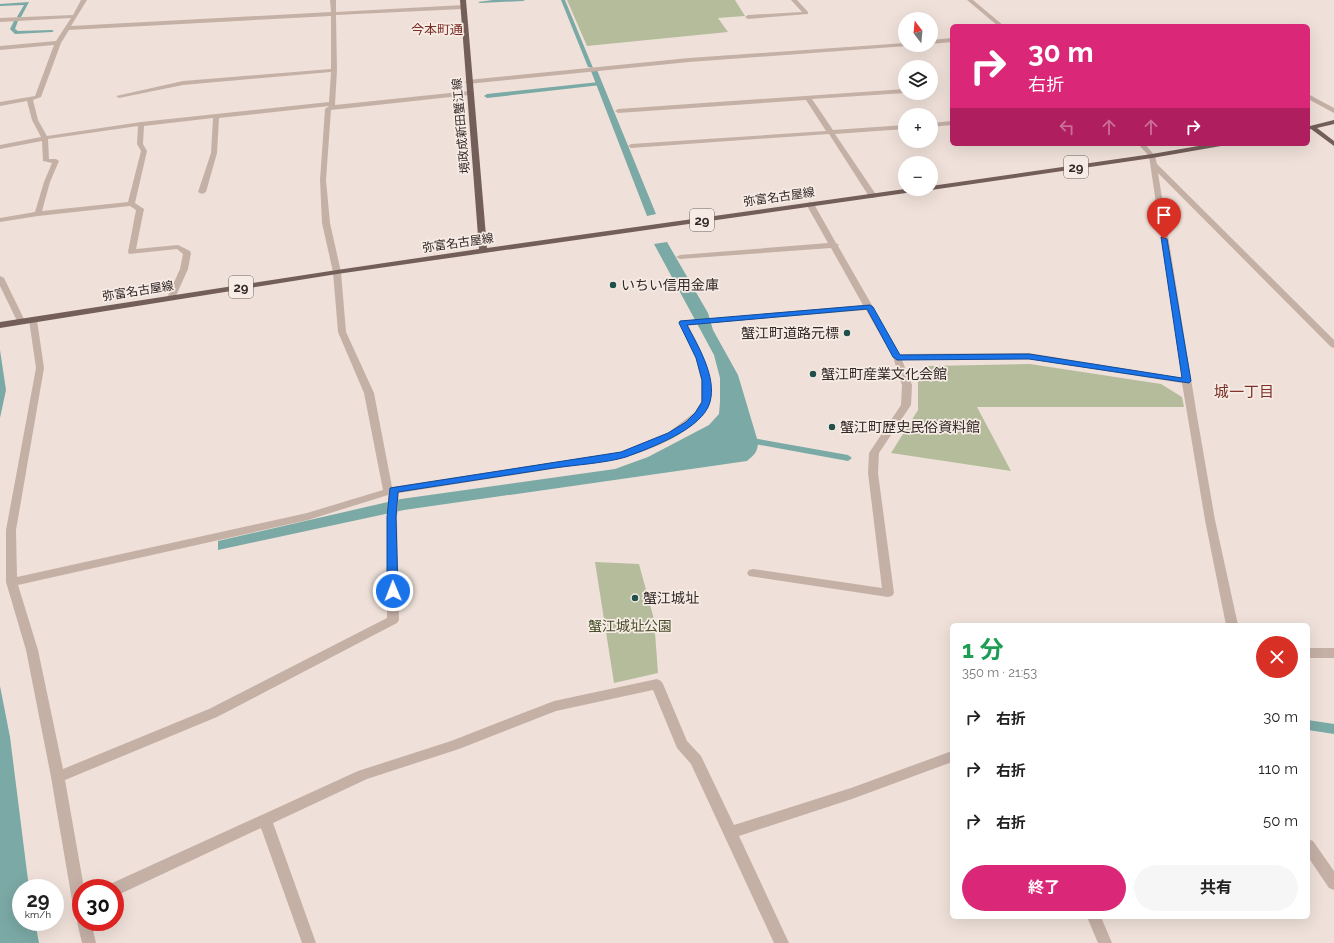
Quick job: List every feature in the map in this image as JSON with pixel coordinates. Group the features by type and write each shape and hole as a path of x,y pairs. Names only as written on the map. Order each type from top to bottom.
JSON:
{"main road":[{"name":"境政成新田蟹江線","path":"463,3 468,82 483,251"},
{"path":"1310,128 1334,122"},
{"path":"1310,128 1334,144"},
{"name":"29","path":"938,187 1152,160 1212,146"},
{"name":"弥富名古屋線","path":"0,325 337,272 898,192"}],"street":[{"path":"0,104 38,97 58,43 84,0"},
{"path":"58,777 213,713 393,620 392,493 369,393 342,332 337,272 326,223 322,180 328,109 332,105 334,70 332,14 334,0"},
{"path":"748,17 806,14 794,0"},
{"path":"970,0 999,24"},
{"path":"67,28 332,14 463,3"},
{"path":"0,20 75,16"},
{"path":"938,41 950,40"},
{"path":"0,48 58,43"},
{"path":"468,82 689,60 898,45"},
{"path":"119,96 183,83 334,70"},
{"path":"618,111 898,92"},
{"path":"0,148 45,138 141,124 469,93"},
{"path":"1310,97 1334,111"},
{"path":"808,98 873,196"},
{"path":"30,99 36,120 45,138 46,161 56,161 47,182 38,214"},
{"path":"202,192 214,153 216,117"},
{"path":"938,124 950,123"},
{"path":"131,204 144,150 140,144 141,124"},
{"path":"631,146 898,127"},
{"path":"1142,146 1152,160 1334,345"},
{"path":"1152,160 1186,381 1210,520 1232,623"},
{"path":"0,220 38,214 131,204 140,209 132,252 178,247 187,253 184,269 171,298"},
{"path":"753,573 888,593 873,473 874,453 906,405 907,385 897,357 835,245 810,204"},
{"path":"680,257 835,245"},
{"path":"0,278 21,321"},
{"path":"12,582 308,516 392,493 622,455 671,435 689,424 699,414 706,402 706,380 700,358 682,323 870,307"},
{"path":"33,320 40,368 11,530 12,582 32,650 58,777 75,879"},
{"path":"897,357 1029,356 1186,381"},
{"path":"1310,653 1334,653"},
{"path":"124,885 363,775 454,745 554,706 657,684 682,744 696,760 782,943"},
{"path":"729,833 852,793 950,757"},
{"path":"265,820 309,943"},
{"path":"1310,847 1334,883"},
{"path":"1095,919 1105,943"},
{"path":"86,931 89,943"}],"green space":[{"path":"567,0 735,0 745,16 718,18 728,32 587,46"},
{"path":"1030,364 1161,384 1182,397 1184,407 977,407 1011,471 891,453 918,410 918,372 928,366"},
{"name":"蟹江城址公園","path":"595,562 639,564 654,619 658,673 614,683"}],"water":[{"path":"597,70 656,214 647,216 591,71"},
{"path":"667,242 708,313 713,330 738,375 758,442 755,453 747,461 404,510 218,550 218,541 401,499 615,469 648,457 709,425 719,414 720,378 714,355 654,244"},
{"path":"0,350 6,390 0,418"},
{"path":"0,686 10,737 28,879 12,879 12,931 37,931 39,943 0,943"}],"waterway":[{"path":"480,2 523,0"},
{"path":"563,0 591,67"},
{"path":"0,5 27,3 19,17"},
{"path":"16,21 12,29 17,33 52,31"},
{"path":"487,96 599,84"},
{"path":"747,440 848,458"},
{"path":"1310,725 1334,729"}],"place":[{"name":"いちい信用金庫","path":"613,285"},
{"name":"蟹江町道路元標","path":"847,333"},
{"name":"蟹江町産業文化会館","path":"813,374"},
{"name":"蟹江町歴史民俗資料館","path":"832,427"},
{"name":"蟹江城址","path":"635,598"}],"district":[{"name":"今本町通","path":"437,29"},
{"name":"城一丁目","path":"1244,392"}],"route":[{"path":"393,591 392,517 394,490 622,455 640,449 671,435 689,424 699,414 706,402 706,380 700,358 682,323 870,307 897,357 1029,356 1186,381 1164,239"}]}
